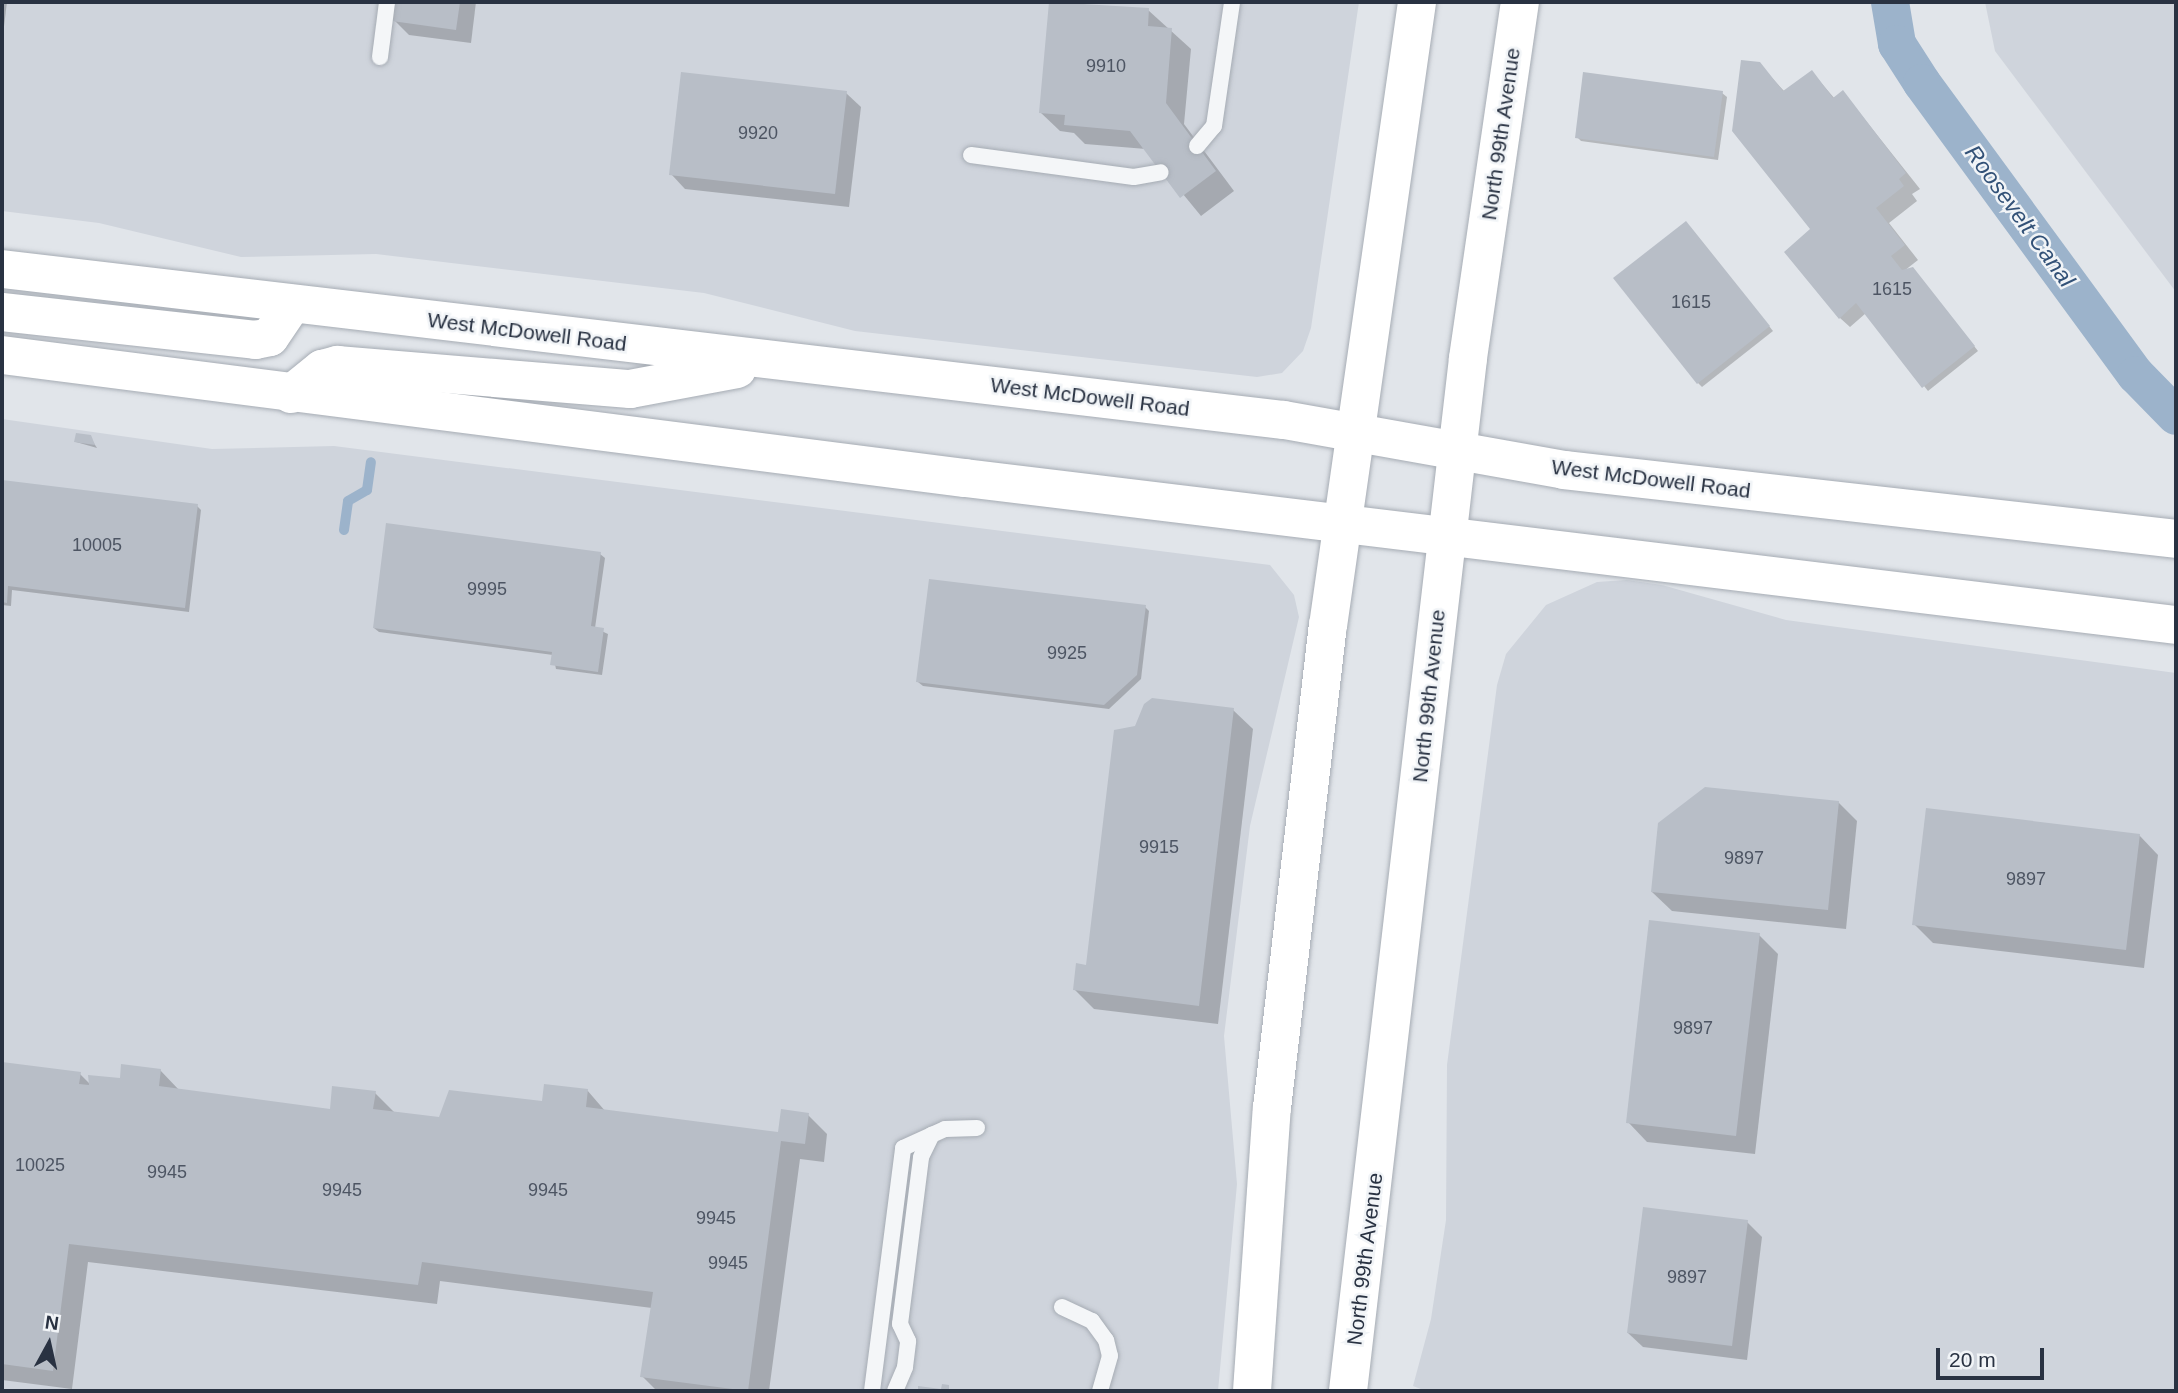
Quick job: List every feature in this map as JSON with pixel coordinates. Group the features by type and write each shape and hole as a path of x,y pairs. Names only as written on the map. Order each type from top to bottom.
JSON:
{"main road":[{"path":"1252,1391 1272,1108 1353,434 1417,2"},
{"name":"North 99th Avenue","path":"1348,1391 1457,453 1520,2"},
{"name":"West McDowell Road","path":"2,269 1284,420 1564,470 2176,539"},
{"path":"2,312 255,340 270,337 292,304"},
{"path":"2,355 291,394 2176,625"},
{"path":"291,394 322,369 337,365 630,390 774,362"}],"lane":[{"path":"380,57 387,2"},
{"path":"1198,146 1214,126 1232,2"},
{"path":"971,155 1134,177 1161,172"},
{"path":"872,1391 898,1164 903,1148 932,1134 977,1128"},
{"path":"895,1391 905,1367 908,1341 900,1324 921,1157 932,1134"},
{"path":"1062,1307 1092,1321 1106,1340 1110,1356 1100,1391"}],"shaded area":[{"path":"2,2 1359,2 1311,328 1303,351 1282,373 1257,377 855,331 704,293 376,254 241,257 99,223 2,211"},
{"path":"1985,2 2176,2 2176,292 1995,51"},
{"path":"2,419 212,449 334,446 1270,565 1294,595 1299,617 1250,826 1224,1036 1237,1184 1218,1391 2,1391"},
{"path":"1627,580 1662,585 1786,620 2176,673 2176,1391 1426,1391 1413,1386 1431,1319 1446,1220 1447,1065 1497,685 1506,654 1546,605 1597,582"}],"building":[{"path":"395,2 460,2 456,30 392,21"},
{"path":"1049,2 1149,8 1148,26 1172,28 1166,103 1216,171 1180,198 1130,131 1064,125 1065,115 1039,113"},
{"path":"1741,60 1760,62 1783,91 1812,70 1833,98 1843,90 1906,173 1899,179 1904,186 1876,208 1905,245 1891,256 1902,270 1913,267 1975,346 1922,388 1856,303 1839,319 1784,252 1810,229 1732,131"},
{"path":"681,72 847,91 835,194 669,175"},
{"path":"1583,72 1723,91 1714,157 1575,138"},
{"path":"1686,221 1770,326 1697,384 1613,278"},
{"path":"76,433 91,435 95,445 74,442"},
{"path":"2,480 198,504 185,608 8,586 7,603 2,602"},
{"path":"386,523 601,552 591,626 604,628 598,672 550,665 552,652 373,628"},
{"path":"929,579 1146,605 1137,675 1104,705 916,682"},
{"path":"1152,698 1234,708 1199,1006 1073,990 1076,963 1086,965 1114,730 1135,726 1144,704"},
{"path":"1705,787 1839,801 1828,910 1651,892 1658,823"},
{"path":"1926,808 2140,834 2126,950 1912,925"},
{"path":"1649,920 1760,933 1736,1136 1626,1123"},
{"path":"2,1062 81,1072 79,1084 89,1085 88,1075 120,1078 121,1064 161,1069 159,1086 330,1109 332,1086 376,1091 373,1109 439,1117 449,1090 542,1101 544,1084 588,1089 586,1107 778,1132 781,1109 809,1113 805,1144 781,1141 748,1391 640,1377 653,1292 422,1262 418,1285 69,1244 53,1371 2,1364"},
{"path":"1643,1207 1748,1220 1732,1346 1627,1333"},
{"path":"942,1384 949,1385 949,1391 918,1391 918,1386 941,1389"}],"waterway":[{"name":"Roosevelt Canal","path":"1890,2 1897,44 1922,83 2136,375 2176,416"},
{"path":"344,530 348,501 367,490 371,462"}]}
